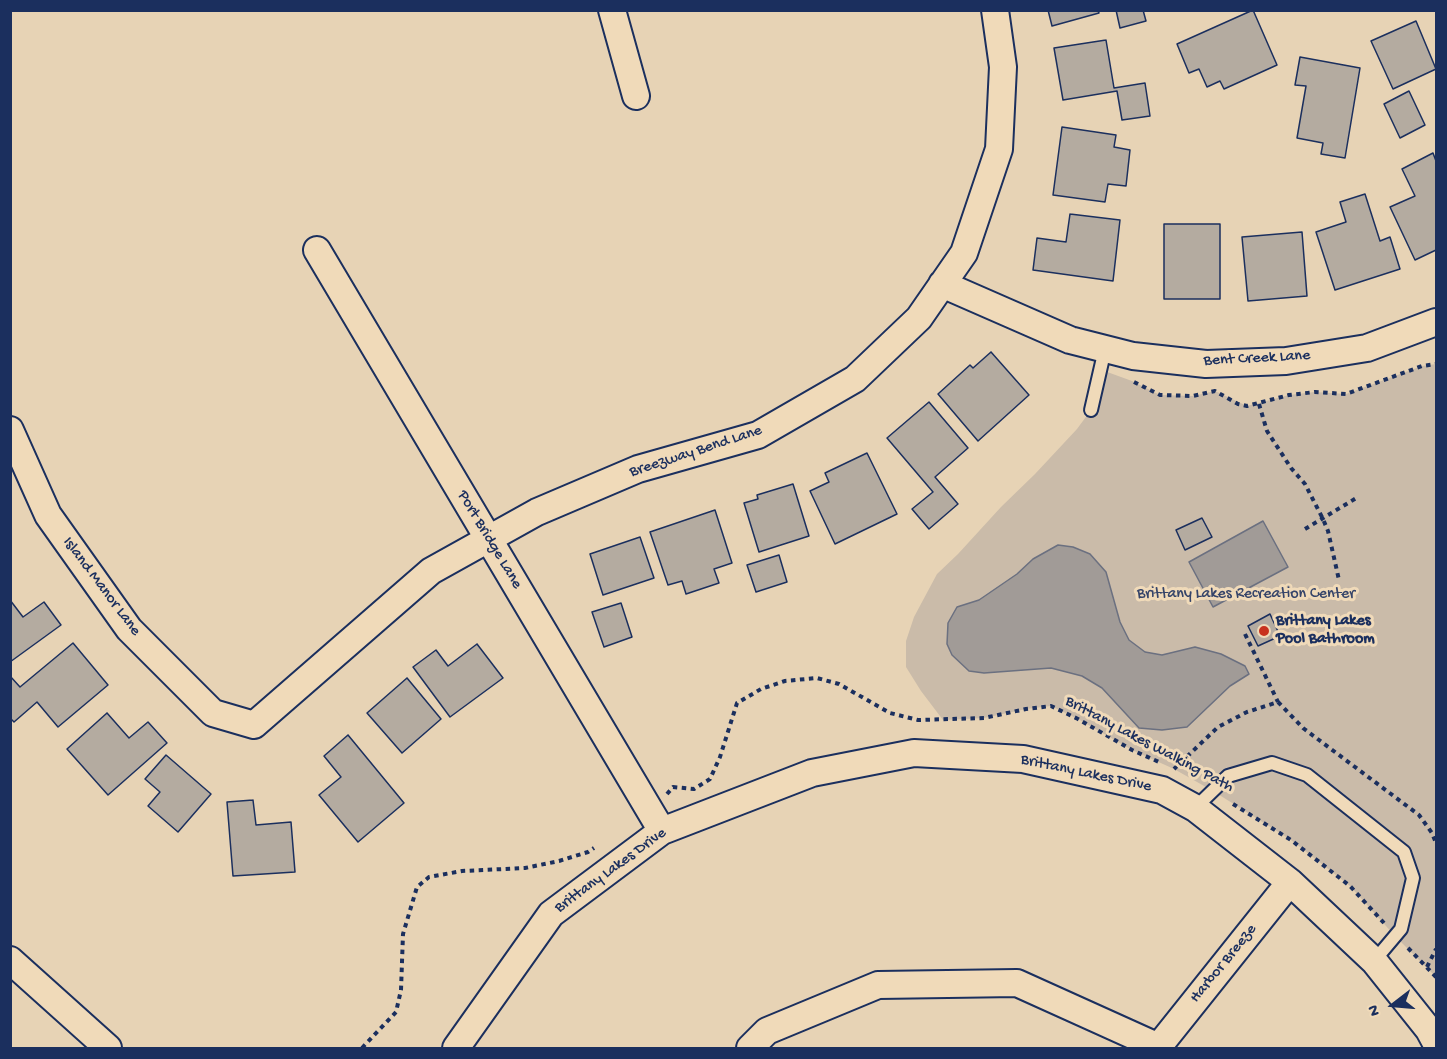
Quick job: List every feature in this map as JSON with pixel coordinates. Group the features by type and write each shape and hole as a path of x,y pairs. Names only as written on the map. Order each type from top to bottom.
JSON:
{"street":[{"path":"612,10 636,96"},
{"name":"Breezway Bend Lane","path":"258,721 431,571 537,512 638,469 758,435 855,379 919,318 964,253 999,149 1003,68 995,10"},
{"name":"Port Bridge Lane","path":"317,250 656,822"},
{"name":"Bent Creek Lane","path":"942,284 1070,340 1133,356 1206,364 1286,361 1367,348 1437,322"},
{"name":"Island Manor Lane","path":"10,430 48,515 129,629 213,713 254,725 258,721"},
{"name":"Brittany Lakes Drive","path":"456,1048 550,914 656,822 812,773 914,753 1023,759 1162,790 1195,808 1290,882 1374,962 1429,1029 1437,1043"},
{"name":"Harbor Breeze","path":"1160,1047 1290,882"},
{"path":"10,960 108,1048"},
{"path":"750,1048 767,1031 878,985 1017,983 1160,1047"}],"lane":[{"path":"1091,410 1106,349"},
{"path":"1195,808 1228,776 1272,763 1307,775 1404,852 1413,878 1401,929 1374,962"}],"path":[{"path":"1259,404 1267,431 1291,468 1305,484 1323,519 1339,580"},
{"path":"1305,530 1358,497"},
{"path":"1245,634 1278,702"},
{"name":"Brittany Lakes Walking Path","path":"656,822 673,787 694,789 710,779 720,757 737,703 761,689 785,681 817,678 839,684 890,713 918,720 984,718 1051,706 1132,750 1174,769 1291,840 1350,886 1395,936 1437,977"},
{"path":"362,1048 396,1012 401,990 403,934 417,887 429,877 462,871 525,868 559,861 588,852 597,846"},
{"path":"1426,967 1437,949"}],"green space":[{"name":"Brittany Lakes Recreation Center","path":"1436,364 1436,977 1350,886 1291,840 1174,769 1132,750 1051,706 984,718 943,720 906,667 906,641 914,617 937,574 1035,474 1077,429 1091,410 1099,369 1132,381 1160,395 1193,396 1215,391 1247,406 1289,395 1315,392 1346,394 1422,366"}],"shaded area":[{"path":"1263,521 1288,567 1213,607 1189,562"},
{"path":"1058,545 1073,547 1090,554 1106,572 1120,622 1129,640 1145,652 1162,655 1195,647 1221,654 1245,666 1249,674 1230,686 1187,727 1162,730 1139,728 1102,688 1082,676 1051,668 984,673 969,671 952,655 947,644 948,623 957,607 979,600 1017,574 1033,559"}],"building":[{"path":"1048,10 1098,10 1099,13 1052,26"},
{"path":"1116,10 1143,10 1146,21 1120,28"},
{"path":"1253,10 1277,65 1224,89 1220,81 1207,87 1199,69 1189,73 1177,44"},
{"path":"1416,21 1436,69 1393,89 1371,41"},
{"path":"1106,40 1114,88 1145,83 1150,116 1122,120 1117,91 1063,100 1054,48"},
{"path":"1300,57 1360,68 1345,158 1321,154 1323,143 1297,138 1306,86 1295,85"},
{"path":"1409,91 1425,125 1400,138 1384,104"},
{"path":"1062,127 1116,135 1114,147 1130,150 1126,186 1108,184 1105,202 1053,195"},
{"path":"1433,153 1436,161 1436,250 1415,260 1390,207 1415,196 1402,169"},
{"path":"1365,194 1380,241 1390,237 1400,269 1335,290 1316,232 1346,222 1340,202"},
{"path":"1070,214 1120,220 1113,281 1033,270 1037,238 1066,242"},
{"path":"1164,224 1220,224 1220,299 1164,299"},
{"path":"1302,232 1307,296 1248,301 1242,237"},
{"path":"991,352 1029,395 978,441 938,394 970,365 973,368"},
{"path":"929,402 968,448 935,477 958,504 929,529 912,509 933,492 887,438"},
{"path":"867,453 897,514 835,544 810,491 829,482 825,473"},
{"path":"793,484 809,536 759,552 744,503 758,499 757,495"},
{"path":"715,510 732,563 714,569 719,583 686,594 682,581 668,585 650,532"},
{"path":"1202,518 1212,537 1185,550 1176,530"},
{"path":"640,537 654,578 603,595 590,554"},
{"path":"779,555 787,582 756,592 747,565"},
{"path":"10,600 23,617 44,602 61,625 10,662"},
{"path":"621,603 632,637 604,647 592,612"},
{"name":"Brittany Lakes Pool Bathroom","path":"1270,614 1280,636 1258,646 1248,626"},
{"path":"73,643 108,685 58,727 37,702 14,722 10,718 10,676 20,687"},
{"path":"477,644 503,678 450,717 413,667 436,650 448,666"},
{"path":"407,678 441,719 402,753 367,713"},
{"path":"107,713 129,738 148,722 167,743 108,795 67,749"},
{"path":"348,735 404,803 358,842 319,795 341,777 324,756"},
{"path":"166,755 211,794 178,832 148,806 160,792 145,779"},
{"path":"253,800 256,825 291,822 295,872 233,876 227,802"}],"place":[{"name":"Brittany Lakes Pool Bathroom","path":"1264,631"}]}
